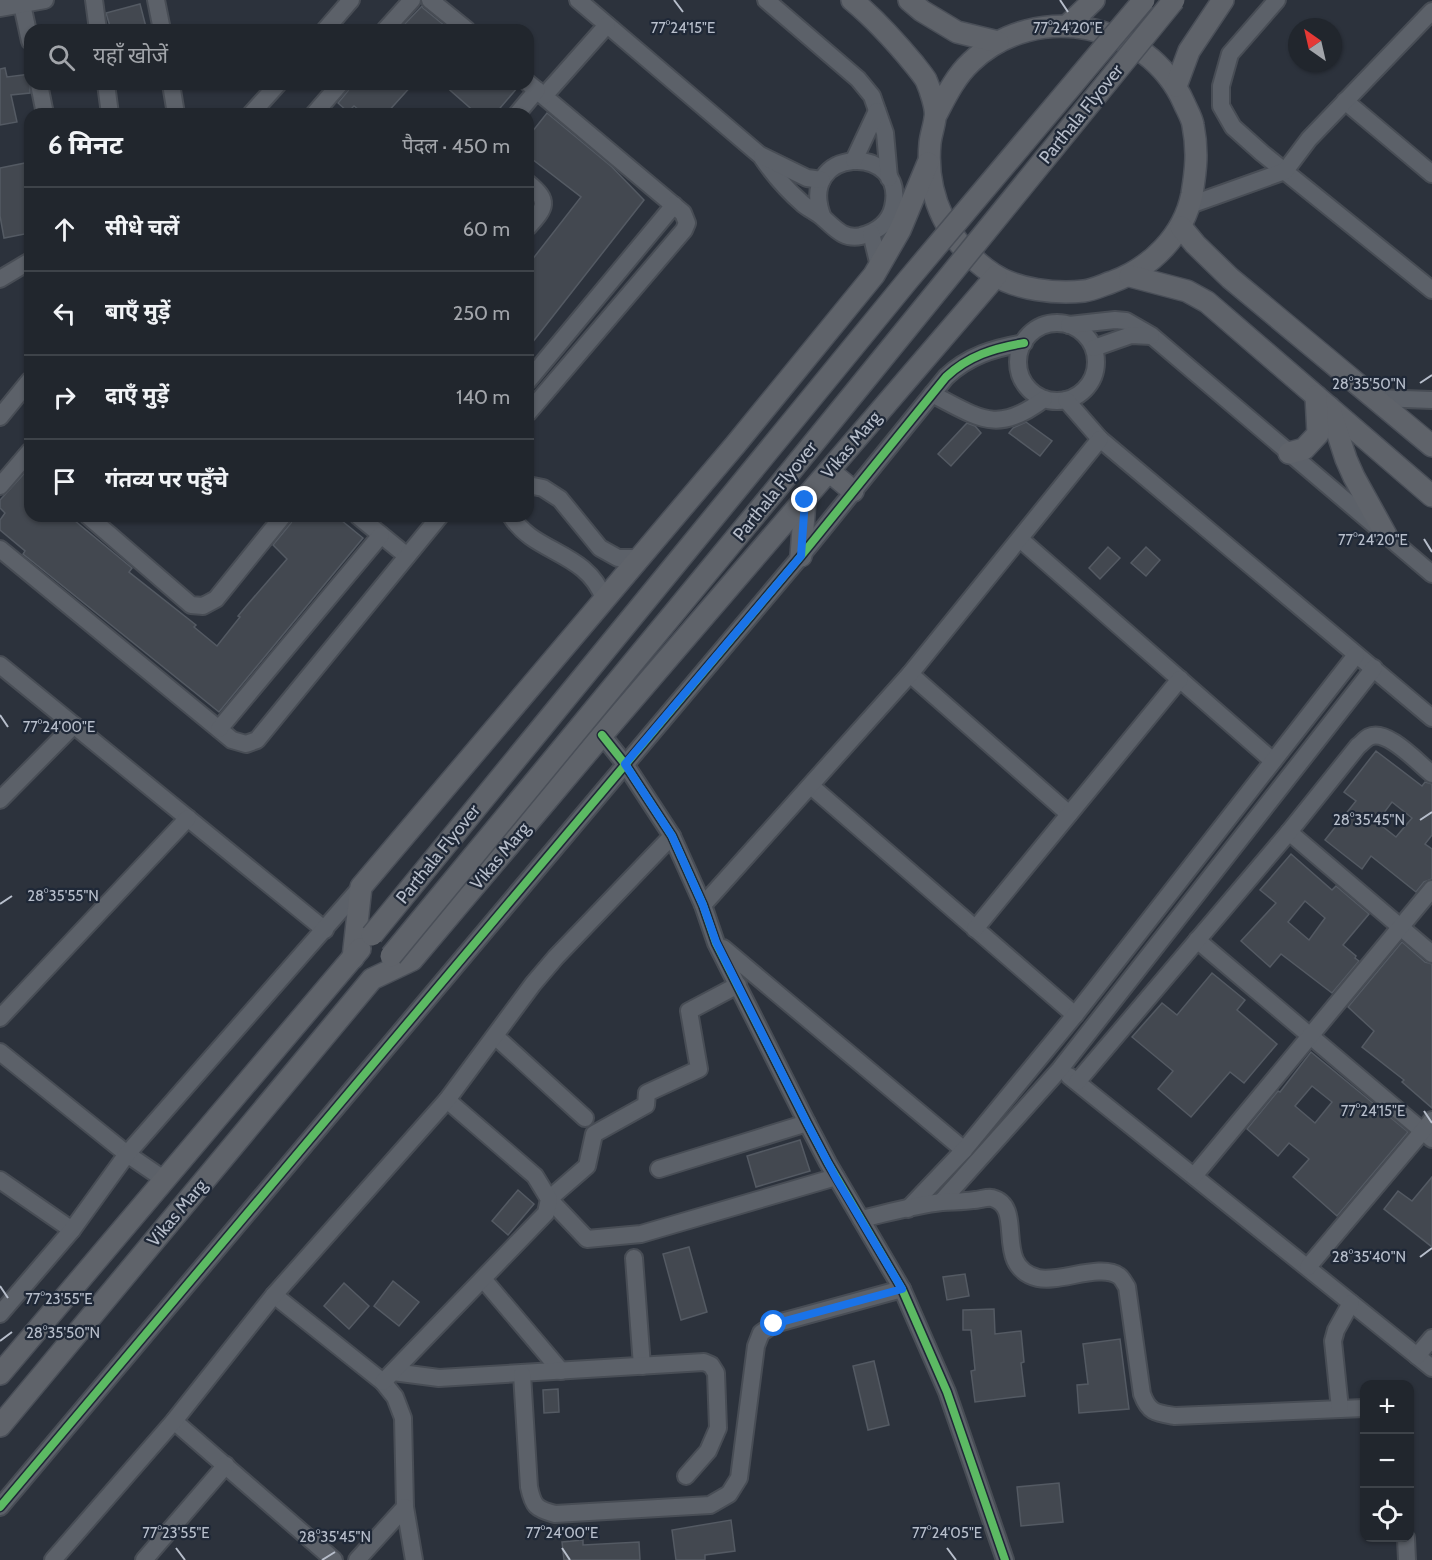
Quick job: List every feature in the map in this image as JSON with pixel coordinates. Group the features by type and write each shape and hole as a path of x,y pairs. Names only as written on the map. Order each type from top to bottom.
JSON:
{"main road":[{"path":"852,0 898,44 926,80 936,115"},
{"path":"909,0 921,11 957,32 998,42"},
{"path":"1068,25 1094,0"},
{"name":"Parthala Flyover","path":"353,958 908,280 1144,0"},
{"name":"Parthala Flyover","path":"372,979 773,493 1174,0"},
{"path":"1176,86 1190,51 1223,0"},
{"path":"353,958 361,887 597,586 639,558 744,435 879,266 900,230 925,173 936,115 950,86 971,61 998,42 1032,29 1068,25 1100,30 1130,42 1155,61 1176,86 1193,123 1197,164 1190,205 1181,227 1156,256 1130,276 1086,291 1039,291 996,276 968,255 947,228 925,173"},
{"path":"1181,227 1230,278 1432,446"},
{"name":"Vikas Marg","path":"0,1426 372,979 412,960 996,276"},
{"path":"1130,276 1187,291 1207,302 1432,496"},
{"path":"1289,453 1304,449 1318,434 1322,401"},
{"path":"1322,401 1350,468 1386,535"},
{"path":"829,471 853,491"},
{"path":"801,556 805,500"},
{"name":"Vikas Marg","path":"0,1374 353,958"}],"street":[{"path":"0,8 22,2 45,0"},
{"path":"94,0 97,24"},
{"path":"156,0 161,24"},
{"path":"330,24 351,0"},
{"path":"390,24 412,0"},
{"path":"430,0 459,24"},
{"path":"578,0 761,156 775,176 804,205 823,218 832,228 856,237 871,233 887,221 894,200 885,133 872,96 858,79 766,0"},
{"path":"1277,0 1230,54 1221,87 1221,106 1233,127 1432,290"},
{"path":"22,2 27,24"},
{"path":"1190,205 1285,171 1309,139 1432,11"},
{"path":"522,108 536,90 607,25"},
{"path":"40,90 44,108"},
{"path":"107,90 109,108"},
{"path":"172,90 175,108"},
{"path":"256,108 273,90"},
{"path":"325,108 336,90"},
{"path":"534,401 687,224 685,217 674,205 536,90"},
{"path":"1345,101 1432,174"},
{"path":"854,160 878,111"},
{"path":"761,156 807,178 822,180"},
{"path":"823,218 818,206 818,192 822,180 836,166 854,160 874,164 891,183"},
{"path":"891,183 925,173"},
{"path":"534,188 544,201 543,210 534,220"},
{"path":"534,374 674,205"},
{"path":"871,233 879,266"},
{"path":"0,279 24,265"},
{"path":"1069,325 1081,331 1094,348 1096,365 1094,377 1082,392 1066,400 1044,399 1030,390 1022,380 1019,355 1024,343 1032,333 1043,326 1056,323 1069,325 1114,320 1126,321 1152,336 1432,574"},
{"path":"1094,348 1131,335 1152,336"},
{"path":"0,1507 801,556 952,371 969,359 998,348 1024,343"},
{"path":"0,417 24,388"},
{"path":"932,394 984,419 1000,421 1020,415 1044,399"},
{"path":"1376,398 1432,400"},
{"path":"1066,400 1100,439 1432,718"},
{"path":"703,905 910,674 1100,439"},
{"path":"0,486 24,458"},
{"path":"534,486 543,488 560,499 600,548 612,555 619,566 616,574 607,582 597,586"},
{"path":"99,522 191,605 203,606 216,599 278,522"},
{"path":"365,522 407,556"},
{"path":"0,549 232,740 246,744 257,740 435,522"},
{"path":"515,522 530,536 584,568 597,586"},
{"path":"219,729 381,535"},
{"path":"1020,539 1273,761"},
{"path":"597,586 587,570 589,561 596,554 639,558"},
{"path":"908,1209 964,1150 1075,1015 1356,655"},
{"path":"0,665 325,930"},
{"path":"941,1202 1060,1069 1374,668"},
{"path":"910,674 1069,814"},
{"path":"975,929 1180,679"},
{"path":"0,800 74,725"},
{"path":"602,735 625,764 672,836 703,905 716,942 807,1123 836,1178 902,1289 947,1392 1005,1560"},
{"path":"1077,1082 1289,832 1358,746 1369,737 1381,735 1392,740 1432,774"},
{"path":"811,786 1075,1015"},
{"path":"0,1018 188,818"},
{"path":"1289,832 1432,954"},
{"path":"53,1560 174,1421 274,1295 447,1100 556,957 672,836"},
{"path":"0,1314 72,1230 126,1154 361,887"},
{"path":"1194,1176 1432,889"},
{"path":"1197,940 1310,1036 1429,1130 1308,1267"},
{"path":"716,942 964,1150"},
{"path":"388,1377 546,1213 549,1199 587,1166 594,1134 646,1105 647,1093 699,1069 689,1011 738,985"},
{"path":"495,1036 585,1118"},
{"path":"0,1052 126,1154 165,1180"},
{"path":"1041,1056 1077,1082 1432,1368"},
{"path":"447,1100 535,1176 549,1199 587,1239 641,1234 836,1178"},
{"path":"660,1169 807,1123"},
{"path":"0,1179 72,1230"},
{"path":"861,1219 941,1202 990,1197 1001,1203 1009,1214 1010,1242 1015,1263 1024,1272 1040,1278 1107,1272 1119,1276 1128,1287 1142,1395 1147,1407 1158,1414 1175,1416 1360,1408"},
{"path":"634,1258 642,1366"},
{"path":"483,1279 561,1371"},
{"path":"522,1374 529,1487 532,1501 540,1510 555,1514 710,1505 729,1494 739,1478 756,1346 761,1333 774,1324 902,1289"},
{"path":"274,1295 388,1377 439,1378 704,1362 711,1365 716,1373 718,1428 708,1451 687,1476"},
{"path":"1340,1409 1333,1341 1336,1330 1351,1302"},
{"path":"1417,1356 1432,1338"},
{"path":"388,1377 403,1418 405,1507 414,1560"},
{"path":"174,1421 334,1560"},
{"path":"144,1560 226,1465"},
{"path":"357,1560 405,1507"},
{"path":"1406,1542 1407,1560"}],"building":[{"path":"140,4 145,24 109,24 106,13"},
{"path":"422,6 443,24 405,24"},
{"path":"5,68 7,77 24,75 24,90 30,90 30,93 11,95 17,122 0,125 0,69"},
{"path":"408,90 391,108 356,108 354,106 344,108 338,103 348,91"},
{"path":"450,90 515,90 500,108 470,108"},
{"path":"547,113 612,167 644,200 534,340 534,257 581,197 534,161 534,129"},
{"path":"24,163 24,234 4,238 0,216 0,168"},
{"path":"1026,422 1052,441 1040,456 1009,433 1013,428"},
{"path":"967,423 975,426 981,433 951,466 938,454"},
{"path":"24,474 24,522 76,522 132,568 129,572 196,625 194,627 217,646 240,617 238,616 287,559 273,545 291,522 343,522 363,538 219,712 23,554 25,551 0,530 0,520 5,513 0,508 0,500"},
{"path":"1108,547 1120,558 1100,579 1089,568"},
{"path":"1146,547 1160,560 1146,576 1131,563"},
{"path":"1376,751 1422,786 1425,782 1432,784 1432,835 1425,844 1432,849 1432,879 1424,882 1416,892 1371,856 1362,869 1325,840 1356,801 1344,792","holes":["1392,802 1412,818 1396,837 1377,822"]},
{"path":"1291,854 1332,890 1336,886 1369,914 1343,945 1359,961 1332,993 1281,954 1270,967 1241,941 1276,903 1260,890","holes":["1305,901 1325,918 1309,940 1288,922"]},
{"path":"1402,942 1425,962 1432,964 1432,1108 1402,1082 1404,1080 1362,1047 1374,1031 1348,1007"},
{"path":"1212,973 1245,1000 1237,1010 1277,1044 1244,1083 1230,1072 1191,1117 1158,1089 1173,1071 1132,1037 1162,1003 1177,1015"},
{"path":"1311,1052 1408,1132 1337,1216 1293,1177 1309,1159 1289,1143 1278,1156 1247,1129 1278,1091 1280,1092","holes":["1312,1086 1332,1102 1315,1123 1295,1106"]},
{"path":"800,1140 810,1171 756,1187 747,1156"},
{"path":"1432,1177 1432,1247 1384,1209 1398,1191 1412,1201"},
{"path":"518,1190 534,1204 508,1235 492,1221"},
{"path":"689,1247 707,1312 681,1320 663,1254"},
{"path":"965,1274 969,1296 947,1300 943,1277"},
{"path":"393,1281 419,1302 399,1326 374,1306"},
{"path":"344,1283 369,1306 349,1329 324,1306"},
{"path":"994,1309 995,1334 1021,1331 1024,1362 1021,1363 1025,1396 975,1402 971,1371 975,1370 971,1330 963,1330 963,1310"},
{"path":"1120,1339 1129,1409 1079,1413 1077,1385 1088,1384 1083,1344"},
{"path":"874,1361 889,1425 868,1430 853,1366"},
{"path":"558,1389 559,1412 544,1413 543,1390"},
{"path":"1059,1483 1063,1522 1021,1526 1017,1487"},
{"path":"731,1520 735,1551 705,1555 705,1560 676,1560 672,1530"},
{"path":"583,1540 583,1545 639,1542 640,1560 564,1560 562,1542"}],"cycle path":[{"path":"0,1507 801,556 946,377 972,358 1002,347 1024,343"},
{"path":"602,735 625,764 672,836 703,905 716,943 807,1123 902,1289 947,1392 1005,1560"}],"route":[{"path":"774,1324 902,1289 836,1178 807,1123 716,942 703,905 672,836 625,764 801,556 805,500"}]}
